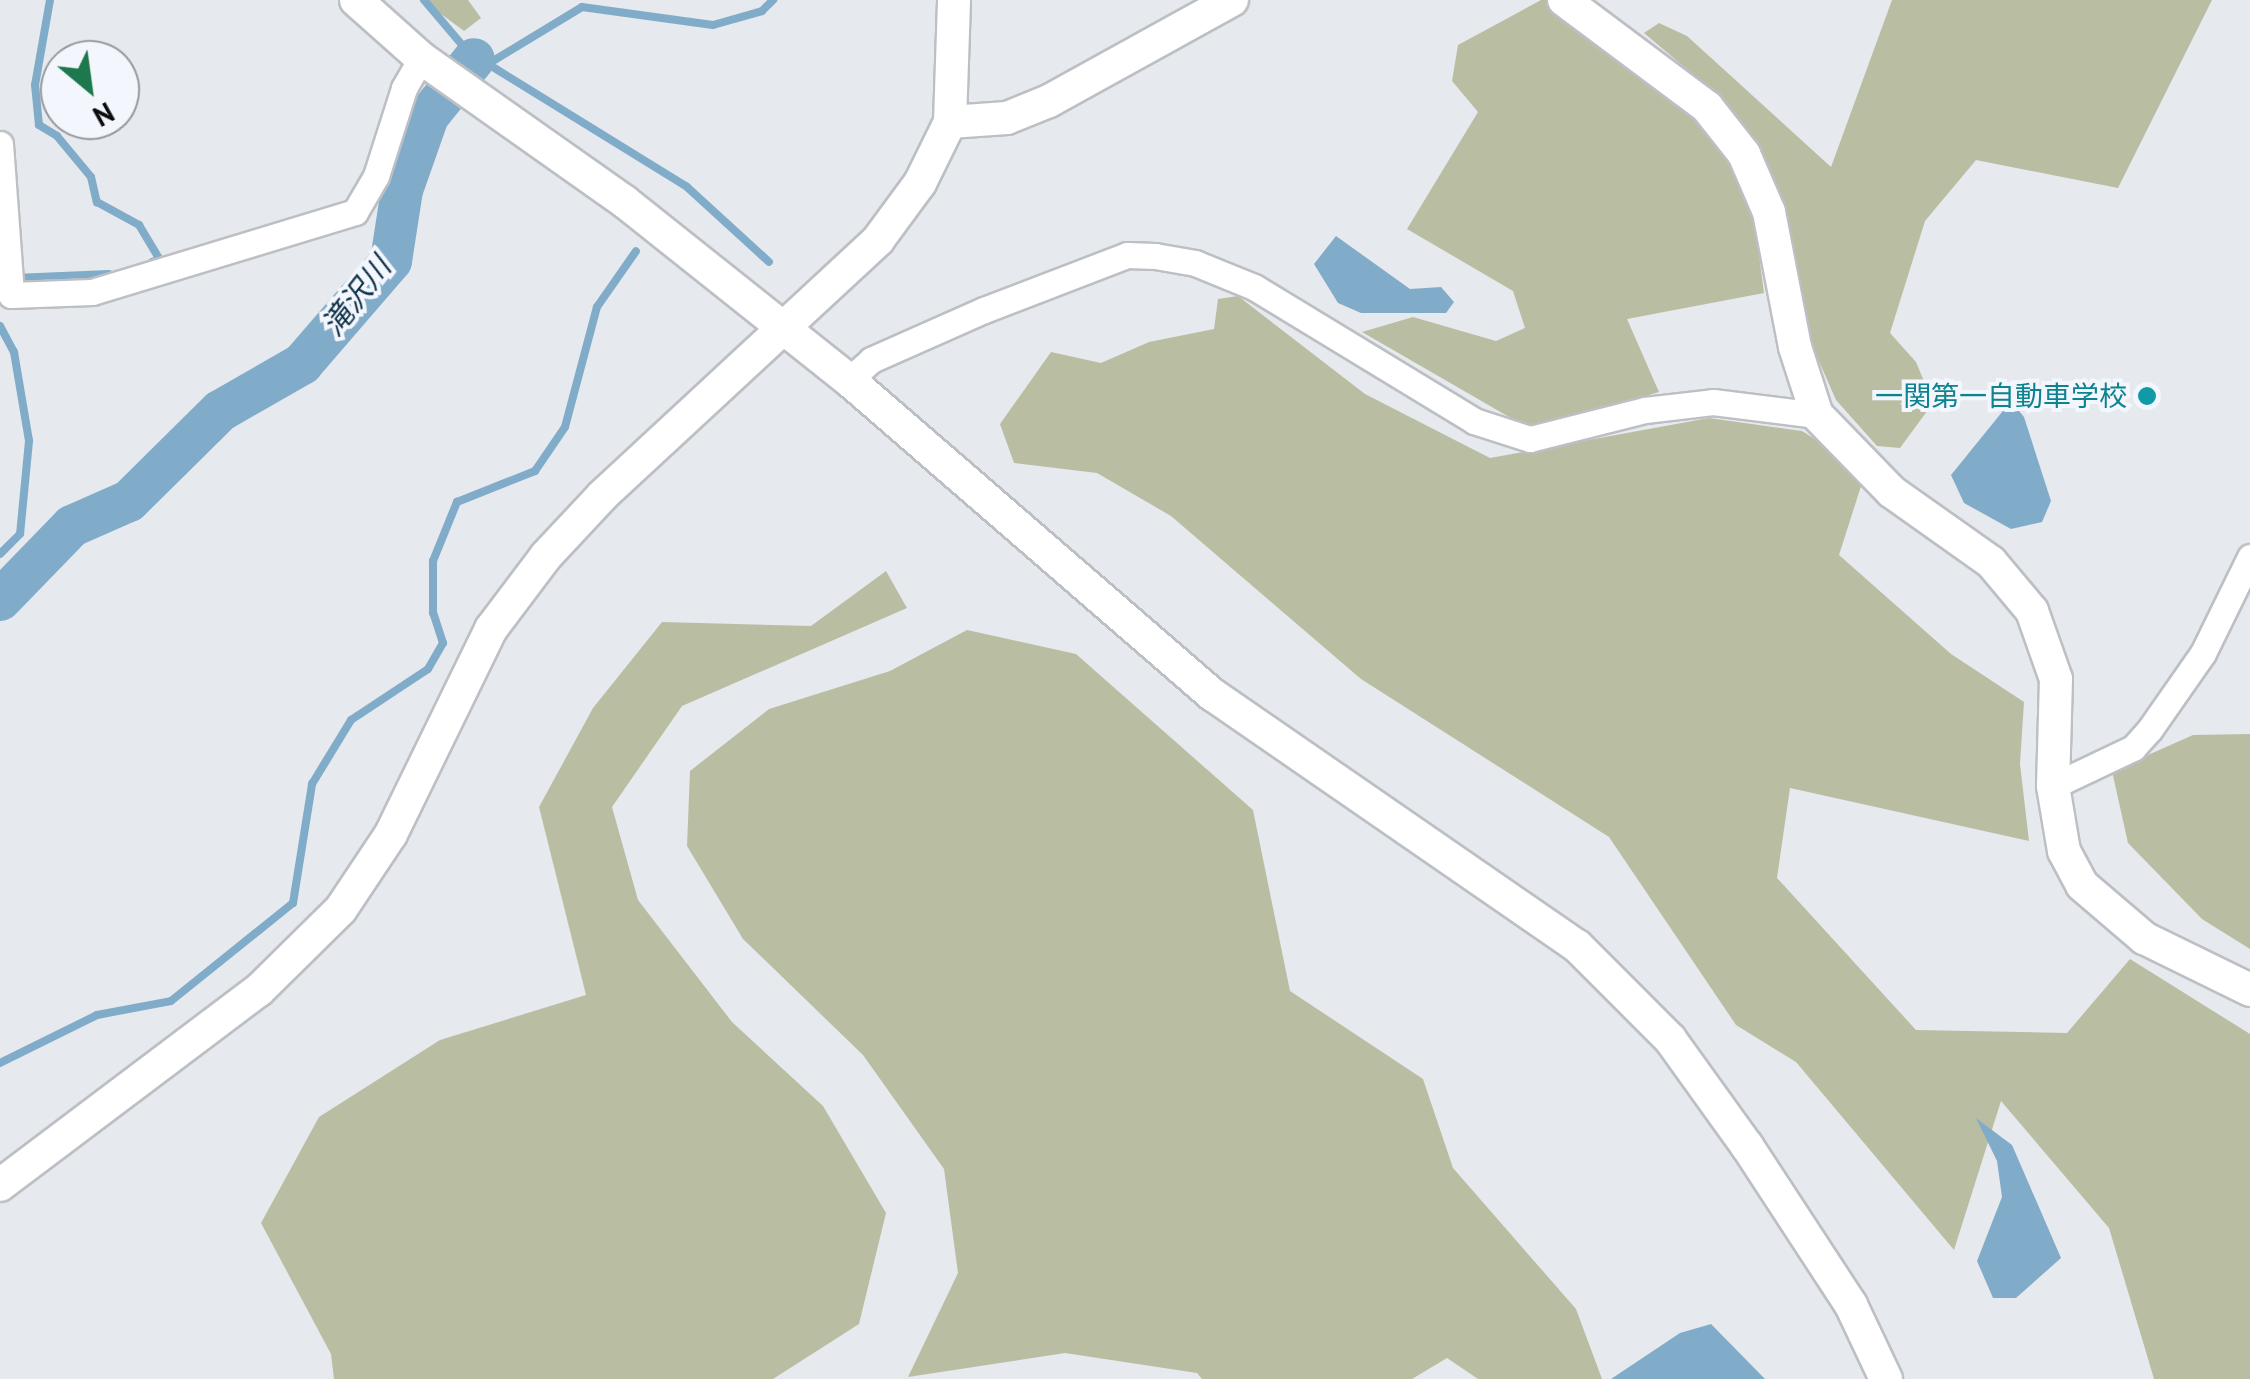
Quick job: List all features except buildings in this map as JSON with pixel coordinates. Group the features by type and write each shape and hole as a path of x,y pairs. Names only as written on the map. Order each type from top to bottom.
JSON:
{"street":[{"path":"356,0 421,58 625,202 779,330 849,380 1214,696 1578,946 1670,1040 1747,1146 1851,1304 1886,1379"},
{"path":"0,1185 259,990 341,909 392,834 491,629 603,495 878,240 920,183 950,122 954,0"},
{"path":"950,122 1007,118 1049,102 1232,0"},
{"path":"1564,0 1707,107 1744,154 1769,212 1796,347 1817,414 1892,492 1991,562 2032,610 2056,679 2053,786 2064,851 2082,886 2144,938 2250,990"},
{"path":"0,144 6,295 92,292 354,212 376,176 404,88 421,58"},
{"path":"849,380 871,360 984,310 1127,255 1195,262 1254,288 1457,412 1530,439 1645,410 1713,402 1817,414"},
{"path":"2053,786 2133,748 2150,729 2203,654 2250,557"}],"green space":[{"path":"422,0 468,0 481,18 464,31"},
{"path":"1541,0 1551,0 1646,75 1733,154 1755,224 1764,293 1627,319 1659,392 1561,422 1523,425 1362,332 1413,317 1496,341 1525,328 1513,291 1407,229 1478,112 1452,81 1458,45"},
{"path":"1892,0 2212,0 2118,188 1976,160 1925,221 1890,333 1916,362 1933,403 1900,448 1877,446 1836,400 1811,343 1790,248 1741,123 1708,87 1644,33 1659,23 1687,36 1831,167"},
{"path":"1238,296 1365,394 1490,458 1709,418 1802,431 1844,457 1862,483 1839,555 1951,654 2024,702 2020,764 2029,841 1790,788 1777,878 1916,1030 2067,1033 2130,959 2250,1034 2250,1379 2154,1379 2109,1228 2001,1101 1954,1250 1796,1062 1736,1025 1609,837 1361,679 1171,516 1097,473 1014,463 1000,424 1051,352 1101,363 1149,342 1214,329 1218,299"},
{"path":"886,571 907,608 682,706 612,807 638,900 732,1022 823,1106 886,1213 859,1324 773,1379 334,1379 331,1354 261,1223 319,1117 440,1040 586,995 539,807 593,708 662,622 811,626"},
{"path":"967,630 1076,654 1253,810 1290,991 1423,1079 1453,1168 1576,1309 1602,1379 1478,1379 1447,1358 1412,1379 1202,1379 1197,1373 1065,1353 908,1377 958,1273 944,1169 863,1055 743,939 687,846 690,771 769,709 890,671"},
{"path":"2250,734 2250,949 2202,919 2128,843 2112,771 2193,735"}],"water":[{"path":"1336,236 1410,289 1441,287 1454,302 1446,313 1361,313 1338,303 1314,264"},
{"path":"2011,401 2024,417 2051,501 2042,522 2011,529 1964,503 1951,475"},
{"path":"1976,1118 2012,1145 2061,1258 2016,1298 1993,1298 1977,1261 2002,1197 1997,1161"},
{"path":"1711,1324 1765,1379 1611,1379 1680,1333"}],"waterway":[{"path":"50,0 35,85 39,125 57,136 91,177 97,202 139,225 160,260 152,262"},
{"name":"滝沢川","path":"424,0 474,59 488,64 582,7 713,25 762,11 773,0"},
{"name":"滝沢川","path":"0,600 72,526 129,501 220,411 302,364 391,261 402,190 428,116 474,59"},
{"path":"488,64 687,187 769,262"},
{"path":"0,1063 97,1015 171,1001 293,903 312,784 351,720 428,669 443,643 433,613 433,561 457,502 535,471 565,427 597,307 636,251"},
{"path":"14,278 109,274"},
{"path":"0,326 14,352 29,441 20,534 0,554"}],"place":[{"name":"一関第一自動車学校","path":"2147,396"}]}
